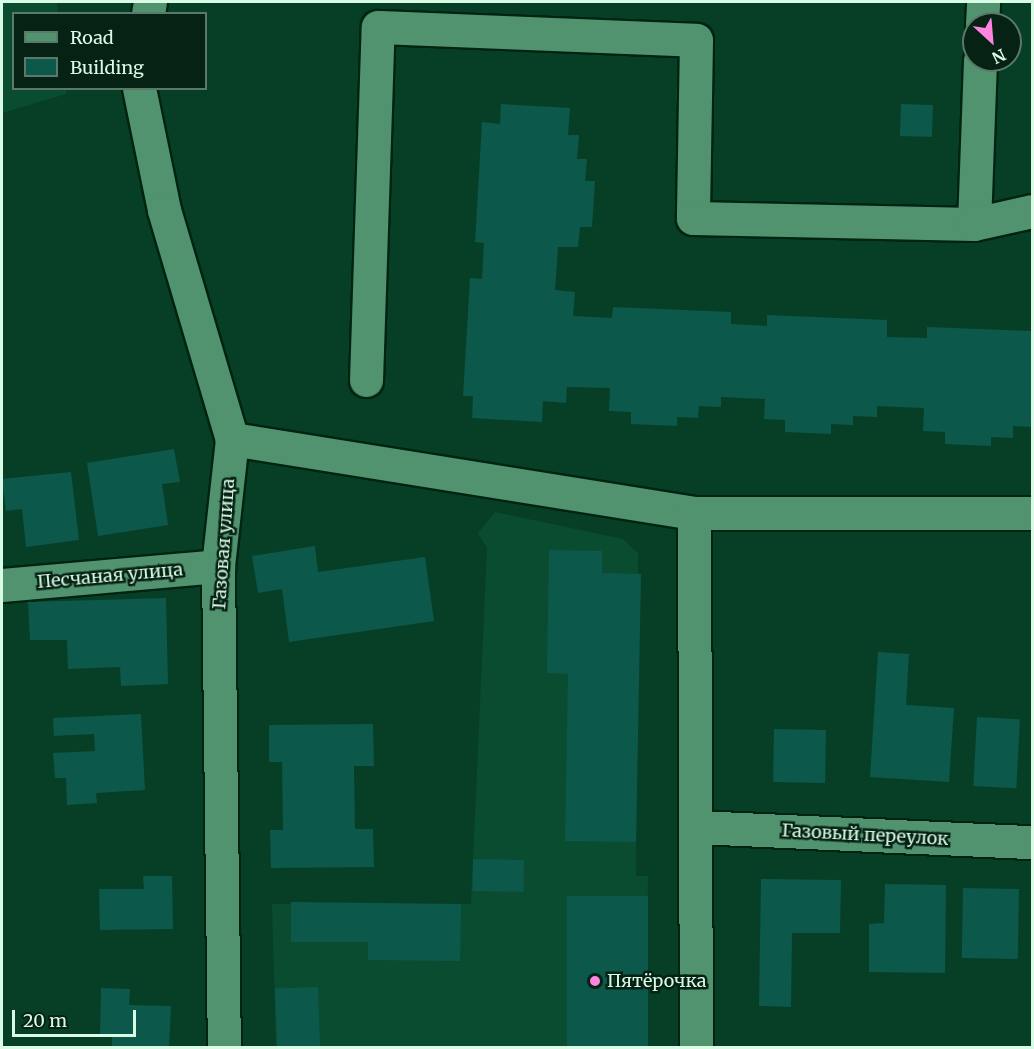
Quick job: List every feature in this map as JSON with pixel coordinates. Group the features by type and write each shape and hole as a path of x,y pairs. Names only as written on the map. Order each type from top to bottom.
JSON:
{"street":[{"path":"366,380 378,27 696,40 693,218 974,224 1032,211"},
{"path":"974,224 980,72"},
{"name":"Газовая улица","path":"139,90 164,210 232,440 218,566 224,1047"},
{"path":"232,440 694,513 1032,513"},
{"path":"694,513 697,828 696,1047"},
{"name":"Песчаная улица","path":"2,585 218,566"},
{"name":"Газовый переулок","path":"697,828 1032,842"}],"shaded area":[{"path":"2,2 57,2 58,12 12,12 12,90 66,90 66,94 2,113"},
{"path":"495,512 623,539 638,553 636,876 648,876 646,1047 276,1047 272,904 471,904 487,548 478,533"}],"building":[{"path":"501,104 570,108 568,135 579,135 577,159 587,159 585,181 595,181 592,227 580,227 578,247 558,247 555,290 575,292 573,316 612,318 613,307 731,312 731,324 767,326 767,315 887,320 887,337 927,338 927,327 1032,331 1032,427 1013,426 1013,438 991,437 991,446 945,444 945,432 923,431 924,408 877,406 877,417 853,416 853,425 831,424 831,434 785,432 785,420 764,419 765,399 721,397 721,407 699,406 698,418 677,417 677,426 631,424 631,412 609,411 610,388 567,387 566,403 543,401 542,422 472,418 473,396 463,396 470,278 482,279 484,243 475,242 482,122 500,124"},
{"path":"901,104 933,105 932,137 900,136"},
{"path":"174,449 180,482 162,484 168,525 98,536 87,463"},
{"path":"71,472 79,540 26,547 22,509 6,511 2,479"},
{"path":"315,546 318,572 425,557 434,621 289,642 282,589 258,593 252,556"},
{"path":"549,550 602,551 602,573 641,574 636,842 565,841 568,674 547,673"},
{"path":"166,598 168,684 121,686 120,667 68,669 67,640 30,640 28,602"},
{"path":"878,652 909,654 906,705 954,708 949,782 870,777"},
{"path":"141,714 145,790 96,793 97,803 67,805 66,778 55,778 53,753 95,751 94,734 54,736 53,718"},
{"path":"977,717 1020,719 1016,788 973,786"},
{"path":"373,724 374,766 354,766 355,829 373,829 374,867 271,868 270,830 283,830 282,762 269,762 269,725"},
{"path":"774,729 826,730 825,783 773,782"},
{"path":"473,859 524,860 523,892 472,891"},
{"path":"143,876 172,876 173,929 100,930 99,889 144,889"},
{"path":"761,879 841,880 840,933 792,933 791,1007 759,1006"},
{"path":"885,884 946,885 945,973 869,972 869,924 884,923"},
{"path":"963,888 1019,889 1018,959 962,958"},
{"path":"567,896 648,896 648,1048 567,1048"},
{"path":"291,902 461,904 460,961 368,960 368,942 291,942"},
{"path":"318,987 320,1048 277,1048 275,989"},
{"path":"101,988 130,989 129,1005 171,1006 169,1048 112,1048 112,1036 100,1035"}],"place":[{"name":"Пятёрочка","path":"595,981"}]}
